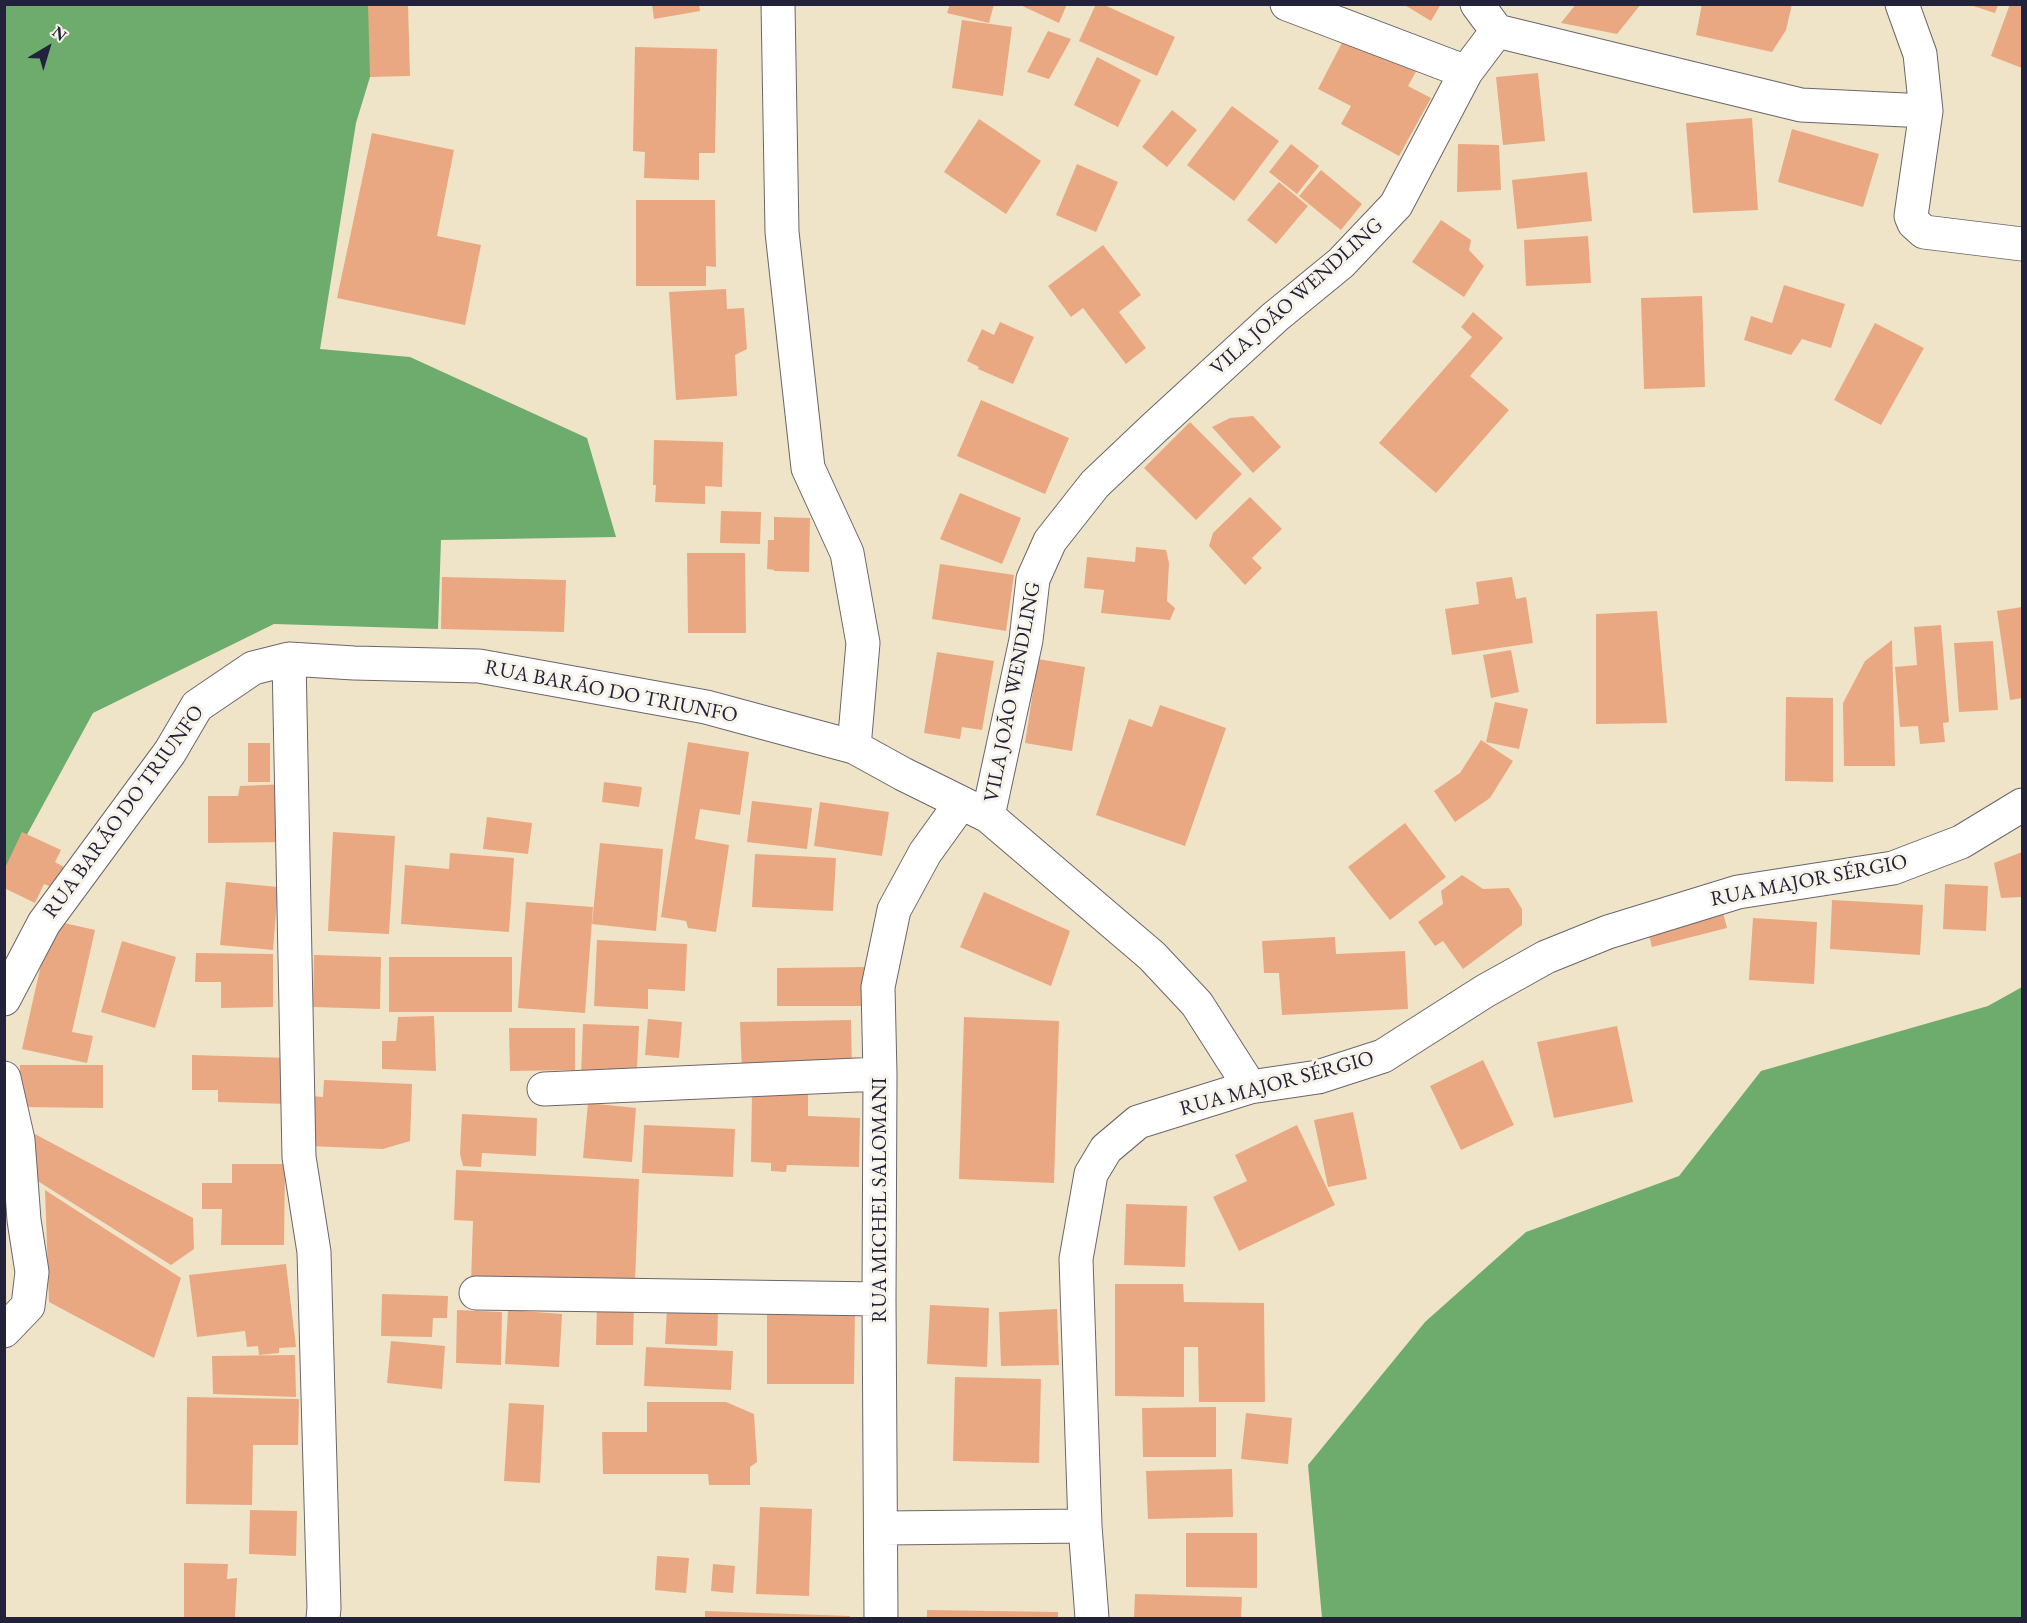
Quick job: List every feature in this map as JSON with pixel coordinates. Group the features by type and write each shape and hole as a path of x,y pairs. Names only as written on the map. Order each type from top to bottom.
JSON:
{"street":[{"path":"778,4 783,244 808,468 847,553 863,643 855,747"},
{"path":"1287,4 1466,72"},
{"path":"1477,4 1497,31 1801,105 1926,111"},
{"path":"1902,4 1920,54 1926,111 1911,216 1914,224 1924,232 2022,244"},
{"name":"VILA JOÃO WENDLING","path":"974,810 1026,640 1033,579 1050,541 1095,484 1275,317 1341,263 1396,205 1466,72 1497,31"},
{"path":"289,659 299,1157 314,1252 323,1618"},
{"name":"RUA BARÃO DO TRIUNFO","path":"4,999 44,924 170,752 197,705 253,668 289,659 479,666 706,707 855,747 974,810 1152,956 1197,1004 1250,1087"},
{"name":"RUA MAJOR SÉRGIO","path":"1092,1618 1085,1526 1076,1259 1091,1174 1106,1149 1138,1122 1250,1087 1318,1077 1383,1056 1485,991 1546,957 1608,932 1738,892 1893,868 1961,842 2022,805"},
{"name":"RUA MICHEL SALOMANI","path":"881,1618 878,987 894,910 925,853 974,810"},
{"path":"544,1089 880,1074"},
{"path":"4,1078 18,1140 24,1220 32,1272 28,1306 4,1331"},
{"path":"476,1293 879,1299"},
{"path":"882,1528 1085,1526"}],"green space":[{"path":"5,5 385,5 370,77 356,123 320,349 410,357 587,438 616,537 441,540 438,629 274,624 93,713 5,875"},
{"path":"2022,987 2022,1618 1322,1618 1308,1465 1425,1322 1526,1232 1679,1176 1761,1071 1988,1006"}],"building":[{"path":"368,4 408,4 410,76 370,77"},
{"path":"652,4 699,4 700,11 654,19"},
{"path":"950,4 994,4 989,23 947,13"},
{"path":"1018,4 1067,4 1059,23"},
{"path":"1096,4 1102,4 1175,37 1157,76 1079,41"},
{"path":"1403,4 1441,4 1431,21"},
{"path":"1576,4 1641,4 1617,34 1561,23"},
{"path":"1702,4 1792,4 1786,30 1772,52 1696,35"},
{"path":"2010,4 2022,4 2022,68 1991,56"},
{"path":"1970,5 1998,5 1995,13"},
{"path":"962,20 1012,27 1003,96 952,88"},
{"path":"1048,31 1071,39 1049,79 1027,72"},
{"path":"1346,35 1418,68 1408,86 1431,98 1399,156 1341,124 1351,106 1318,89"},
{"path":"635,47 717,49 715,153 699,153 699,180 644,178 645,152 633,151"},
{"path":"1097,57 1141,80 1118,127 1074,105"},
{"path":"1538,73 1545,141 1503,145 1496,77"},
{"path":"1232,106 1279,141 1234,201 1187,165"},
{"path":"1172,110 1197,130 1167,167 1142,147"},
{"path":"1752,118 1758,210 1693,213 1686,123"},
{"path":"979,119 1041,161 1006,214 944,172"},
{"path":"1792,129 1879,154 1863,207 1778,182"},
{"path":"372,133 454,150 437,236 481,245 465,325 337,298"},
{"path":"1291,144 1319,166 1297,194 1269,172"},
{"path":"1458,144 1499,145 1501,190 1457,192"},
{"path":"1077,164 1118,182 1096,232 1056,215"},
{"path":"1321,170 1362,204 1341,230 1299,196"},
{"path":"1587,172 1592,221 1517,229 1512,180"},
{"path":"1279,182 1308,206 1276,244 1247,220"},
{"path":"636,200 715,200 716,267 706,266 706,286 636,286"},
{"path":"1441,220 1471,240 1469,250 1484,266 1464,297 1412,262"},
{"path":"1588,236 1591,283 1526,286 1524,240"},
{"path":"1103,245 1141,295 1119,312 1146,348 1126,364 1083,308 1071,317 1048,286"},
{"path":"1784,285 1845,304 1831,348 1802,339 1791,355 1744,340 1751,316 1772,323"},
{"path":"726,289 727,309 744,308 747,349 735,355 737,396 676,400 669,292"},
{"path":"1702,296 1705,387 1644,389 1641,298"},
{"path":"1473,312 1503,338 1470,376 1509,410 1436,493 1379,443 1472,337 1461,327"},
{"path":"1000,322 1034,337 1013,384 978,369 979,367 967,361 982,329 994,335"},
{"path":"1875,323 1924,348 1881,425 1834,400"},
{"path":"981,400 1069,438 1045,494 957,456"},
{"path":"1253,416 1281,447 1253,473 1212,427 1230,418"},
{"path":"1190,422 1242,474 1196,520 1144,468"},
{"path":"654,440 723,442 722,487 705,486 705,504 655,502"},
{"path":"960,493 1021,518 1002,564 940,539"},
{"path":"1250,497 1282,529 1252,558 1262,568 1245,585 1209,546 1213,533"},
{"path":"721,511 761,512 760,544 720,543"},
{"path":"774,517 810,518 809,572 767,569 768,540 774,540"},
{"path":"1136,547 1166,550 1169,563 1167,601 1175,608 1170,620 1101,613 1104,590 1084,588 1087,557 1135,562"},
{"path":"687,553 745,553 746,633 688,633"},
{"path":"940,564 1014,575 1006,631 932,619"},
{"path":"442,577 566,580 564,632 441,629"},
{"path":"1512,577 1516,599 1526,597 1533,643 1452,655 1445,609 1479,604 1476,582"},
{"path":"2022,607 2022,698 2010,700 1997,611"},
{"path":"1657,611 1667,723 1596,724 1596,614"},
{"path":"1941,625 1949,722 1943,723 1945,742 1920,744 1918,726 1900,727 1895,667 1917,665 1914,627"},
{"path":"1892,640 1895,766 1844,766 1843,703 1865,661"},
{"path":"1993,641 1998,710 1959,712 1954,643"},
{"path":"1511,650 1519,692 1491,698 1483,655"},
{"path":"937,652 994,661 982,730 962,727 960,739 924,733"},
{"path":"1038,659 1085,667 1072,751 1025,743"},
{"path":"1786,697 1833,698 1833,782 1785,781"},
{"path":"1495,702 1528,709 1519,749 1486,742"},
{"path":"1160,705 1226,728 1185,846 1096,815 1129,719 1152,727"},
{"path":"1481,740 1513,761 1490,798 1455,822 1434,791 1460,773"},
{"path":"688,742 749,752 740,815 700,809 695,839 729,845 716,932 688,928 686,921 661,917"},
{"path":"248,743 270,743 270,782 248,782"},
{"path":"604,782 642,787 639,807 602,802"},
{"path":"288,784 291,842 208,843 208,796 238,796 240,786"},
{"path":"752,801 812,808 807,849 747,842"},
{"path":"820,802 889,812 882,856 814,846"},
{"path":"487,817 532,823 528,854 483,849"},
{"path":"1405,823 1446,877 1390,920 1348,867"},
{"path":"22,832 61,850 55,862 64,867 54,888 44,884 35,903 4,888 4,870"},
{"path":"333,832 395,836 389,934 328,931"},
{"path":"600,843 663,849 656,931 592,924"},
{"path":"2022,852 2022,897 2001,898 1994,863"},
{"path":"450,853 514,858 509,932 401,924 405,865 449,869"},
{"path":"755,854 836,858 833,911 752,907"},
{"path":"1462,875 1483,889 1509,888 1522,909 1522,925 1463,969 1443,941 1435,946 1418,922 1443,904 1441,891"},
{"path":"226,882 278,887 273,950 220,945"},
{"path":"1945,884 1988,886 1986,931 1943,929"},
{"path":"984,892 1070,931 1051,986 960,947"},
{"path":"1832,900 1923,905 1920,955 1830,949"},
{"path":"526,902 593,907 585,1013 518,1008"},
{"path":"1721,905 1727,928 1652,947 1646,923"},
{"path":"1753,918 1817,922 1814,984 1749,980"},
{"path":"51,920 95,930 72,1032 93,1036 87,1063 22,1049"},
{"path":"1335,937 1336,954 1405,951 1408,1009 1282,1015 1279,973 1264,973 1262,941"},
{"path":"597,940 687,944 685,991 648,989 648,1009 594,1006"},
{"path":"122,941 176,957 155,1028 101,1012"},
{"path":"196,953 273,954 273,1007 221,1008 221,982 195,982"},
{"path":"314,955 381,957 380,1009 313,1007"},
{"path":"389,957 512,957 512,1012 389,1012"},
{"path":"868,967 868,1006 777,1006 777,968"},
{"path":"434,1016 436,1071 382,1069 382,1041 396,1041 398,1017"},
{"path":"964,1017 1059,1021 1054,1183 959,1179"},
{"path":"648,1019 682,1022 679,1058 645,1055"},
{"path":"851,1020 852,1069 742,1072 740,1022"},
{"path":"583,1024 639,1026 637,1068 632,1068 632,1078 581,1075"},
{"path":"1617,1026 1633,1102 1554,1118 1537,1042"},
{"path":"509,1028 575,1028 575,1070 510,1071"},
{"path":"192,1055 290,1058 289,1104 218,1102 218,1090 192,1090"},
{"path":"1483,1060 1514,1125 1461,1150 1430,1086"},
{"path":"20,1065 103,1065 103,1108 20,1107"},
{"path":"324,1080 412,1084 410,1141 383,1149 308,1146 310,1096 323,1097"},
{"path":"752,1092 808,1093 808,1116 860,1118 859,1167 787,1165 786,1172 771,1171 771,1163 751,1162"},
{"path":"588,1103 636,1108 632,1162 583,1158"},
{"path":"1353,1112 1367,1179 1328,1187 1314,1120"},
{"path":"462,1114 537,1118 536,1156 482,1153 481,1167 463,1166 460,1154"},
{"path":"644,1125 735,1129 733,1177 642,1173"},
{"path":"1297,1125 1335,1205 1239,1251 1213,1197 1247,1181 1235,1155"},
{"path":"31,1132 193,1218 194,1249 171,1265 36,1180"},
{"path":"232,1164 285,1164 284,1245 221,1245 222,1209 202,1209 202,1183 232,1183"},
{"path":"456,1170 639,1179 635,1282 471,1283 473,1221 454,1220"},
{"path":"45,1190 181,1278 154,1358 49,1302"},
{"path":"1126,1204 1187,1206 1185,1267 1124,1265"},
{"path":"286,1264 296,1347 279,1348 279,1353 259,1355 258,1346 247,1347 245,1331 197,1337 189,1275"},
{"path":"1115,1284 1183,1284 1184,1302 1264,1303 1265,1402 1199,1402 1198,1347 1184,1347 1184,1397 1115,1396"},
{"path":"382,1294 448,1296 447,1318 433,1318 432,1337 381,1336"},
{"path":"597,1303 634,1304 633,1345 596,1345"},
{"path":"930,1305 989,1308 987,1367 927,1364"},
{"path":"767,1308 855,1309 854,1384 767,1384"},
{"path":"667,1309 718,1312 717,1346 665,1344"},
{"path":"1057,1309 1059,1365 1001,1366 999,1312"},
{"path":"457,1310 502,1312 501,1365 456,1363"},
{"path":"508,1310 562,1314 559,1367 505,1364"},
{"path":"391,1341 445,1346 442,1389 387,1383"},
{"path":"646,1347 733,1351 731,1390 644,1386"},
{"path":"295,1355 296,1397 213,1394 212,1356"},
{"path":"955,1377 1041,1379 1039,1463 953,1461"},
{"path":"187,1397 299,1399 298,1445 253,1445 252,1505 186,1504"},
{"path":"647,1402 726,1402 754,1414 757,1462 750,1467 750,1485 709,1485 708,1474 603,1474 602,1432 647,1432"},
{"path":"509,1403 544,1405 540,1483 504,1481"},
{"path":"1216,1407 1216,1457 1143,1457 1142,1408"},
{"path":"1246,1413 1292,1418 1288,1464 1241,1459"},
{"path":"1232,1469 1233,1517 1148,1519 1146,1471"},
{"path":"760,1507 812,1509 809,1596 756,1594"},
{"path":"250,1510 297,1511 296,1556 249,1554"},
{"path":"1186,1533 1257,1533 1257,1588 1186,1587"},
{"path":"657,1556 689,1558 686,1593 655,1590"},
{"path":"184,1563 228,1564 227,1579 237,1578 235,1617 184,1617"},
{"path":"713,1564 735,1566 733,1593 711,1591"},
{"path":"1135,1594 1242,1597 1241,1618 1134,1618"},
{"path":"927,1610 1058,1612 1058,1618 927,1618"},
{"path":"705,1611 850,1616 850,1618 705,1618"}]}
